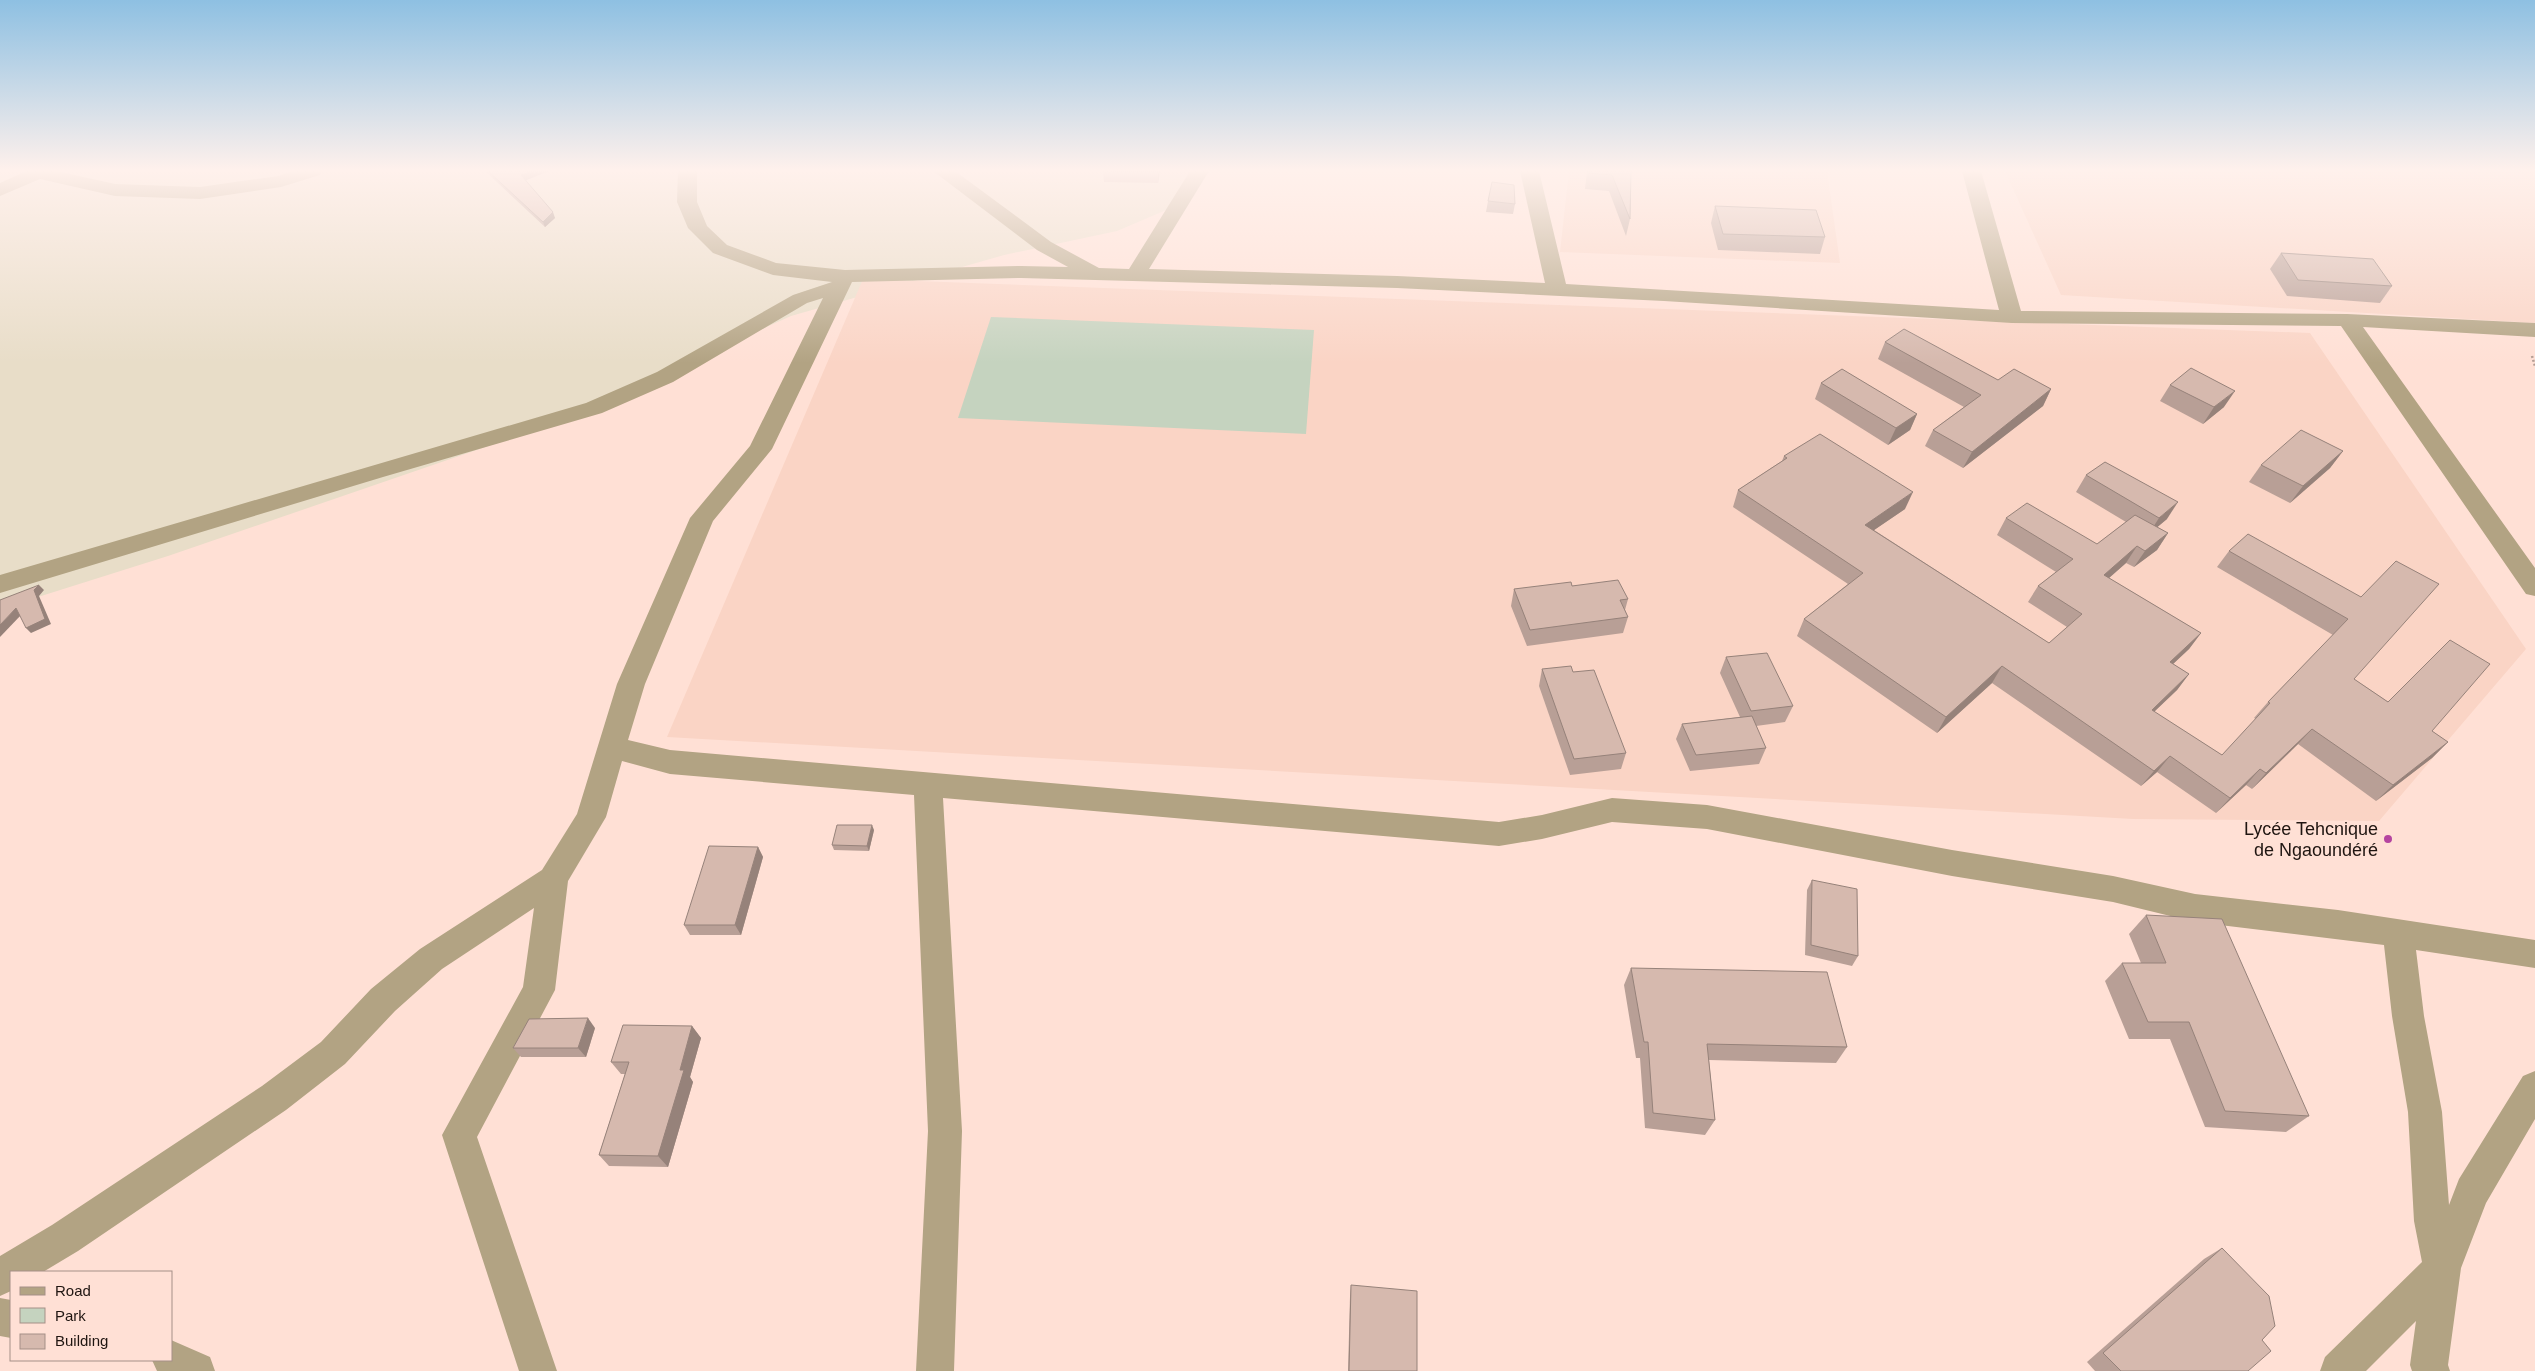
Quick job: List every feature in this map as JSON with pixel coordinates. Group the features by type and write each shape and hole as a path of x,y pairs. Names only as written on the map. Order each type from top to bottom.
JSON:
{"street":[{"path":"705,235 720,249 773,270 843,281 1021,272 1136,274 1397,282 2012,316 2347,320 2535,330"},
{"path":"1029,235 1044,246 1096,274"},
{"path":"1136,274 1160,235"},
{"path":"1545,235 1558,290"},
{"path":"1989,235 2012,316"},
{"path":"0,584 374,471 594,408 665,377 800,299 843,281"},
{"path":"538,1371 459,1136 539,990 554,879 591,817 631,684 702,518 760,449 843,281"},
{"path":"2347,320 2535,586"},
{"path":"612,747 670,762 1499,834 1542,827 1612,810 1707,817 1952,863 2112,889 2195,908 2398,933 2535,954"},
{"path":"928,785 946,1131 937,1364"},
{"path":"0,1276 65,1238 274,1098 333,1053 382,1000 431,959 554,879"},
{"path":"2398,933 2408,1016 2425,1112 2432,1221 2442,1268"},
{"path":"2431,1371 2429,1365 2442,1268 2472,1192 2535,1087"},
{"path":"2339,1371 2442,1268"},
{"path":"172,1359 196,1371"}],"path":[{"path":"2532,356 2535,366"}],"shaded area":[{"path":"0,235 1098,235 1004,255 791,316 538,429 168,556 0,609"},
{"path":"1562,235 1836,235 1840,263 1560,252"},
{"path":"2034,235 2535,235 2535,323 2061,295"},
{"path":"863,279 2310,333 2526,649 2379,821 2133,819 667,737"}],"green space":[{"path":"991,317 1314,330 1306,434 958,418"}],"building":[{"path":"1756,235 1824,235 1825,237"},
{"path":"2281,253 2373,259 2392,286 2298,280"},
{"path":"1904,329 1998,380 2014,369 2051,389 1972,452 1933,430 1981,395 1885,342"},
{"path":"2191,368 2235,391 2214,407 2170,385"},
{"path":"1842,369 1917,414 1896,428 1821,383"},
{"path":"2301,430 2343,451 2303,486 2261,465"},
{"path":"1820,434 1913,492 1865,525 2049,643 2082,614 2038,586 2073,559 2006,518 2027,503 2097,544 2135,515 2168,533 2145,551 2137,546 2104,575 2201,633 2170,662 2189,674 2152,710 2222,755 2270,703 2268,702 2348,619 2229,551 2248,534 2361,597 2396,561 2439,584 2354,679 2388,702 2450,640 2490,664 2432,731 2448,742 2393,785 2312,729 2266,773 2260,769 2230,798 2170,756 2154,771 2002,666 1946,717 1804,619 1863,573 1738,490 1787,458 1784,456"},
{"path":"2105,462 2178,502 2159,518 2086,475"},
{"path":"1618,580 1628,599 1620,600 1628,617 1530,630 1514,589 1571,582 1572,586"},
{"path":"39,585 34,590 45,619 26,628 16,608 0,625 0,600"},
{"path":"1767,653 1793,706 1751,711 1726,657"},
{"path":"1571,666 1573,672 1594,670 1626,753 1574,759 1542,669"},
{"path":"1752,716 1766,748 1696,755 1682,724"},
{"path":"837,825 872,825 867,846 832,845"},
{"path":"709,846 758,847 735,925 684,925"},
{"path":"1812,880 1857,889 1858,956 1811,945"},
{"path":"2146,915 2222,919 2309,1116 2225,1111 2189,1022 2148,1022 2122,963 2166,963"},
{"path":"1631,968 1827,972 1847,1047 1707,1044 1715,1120 1653,1113 1648,1042 1644,1042"},
{"path":"588,1018 578,1048 513,1048 529,1019"},
{"path":"623,1025 692,1026 680,1070 684,1070 658,1156 599,1155 629,1062 611,1062"},
{"path":"2222,1248 2269,1296 2275,1326 2262,1340 2271,1351 2248,1371 2121,1371 2103,1353"},
{"path":"1351,1285 1417,1291 1417,1371 1349,1371"}],"place":[{"name":"Lycée Tehcnique de Ngaoundéré","path":"2388,839"}]}
